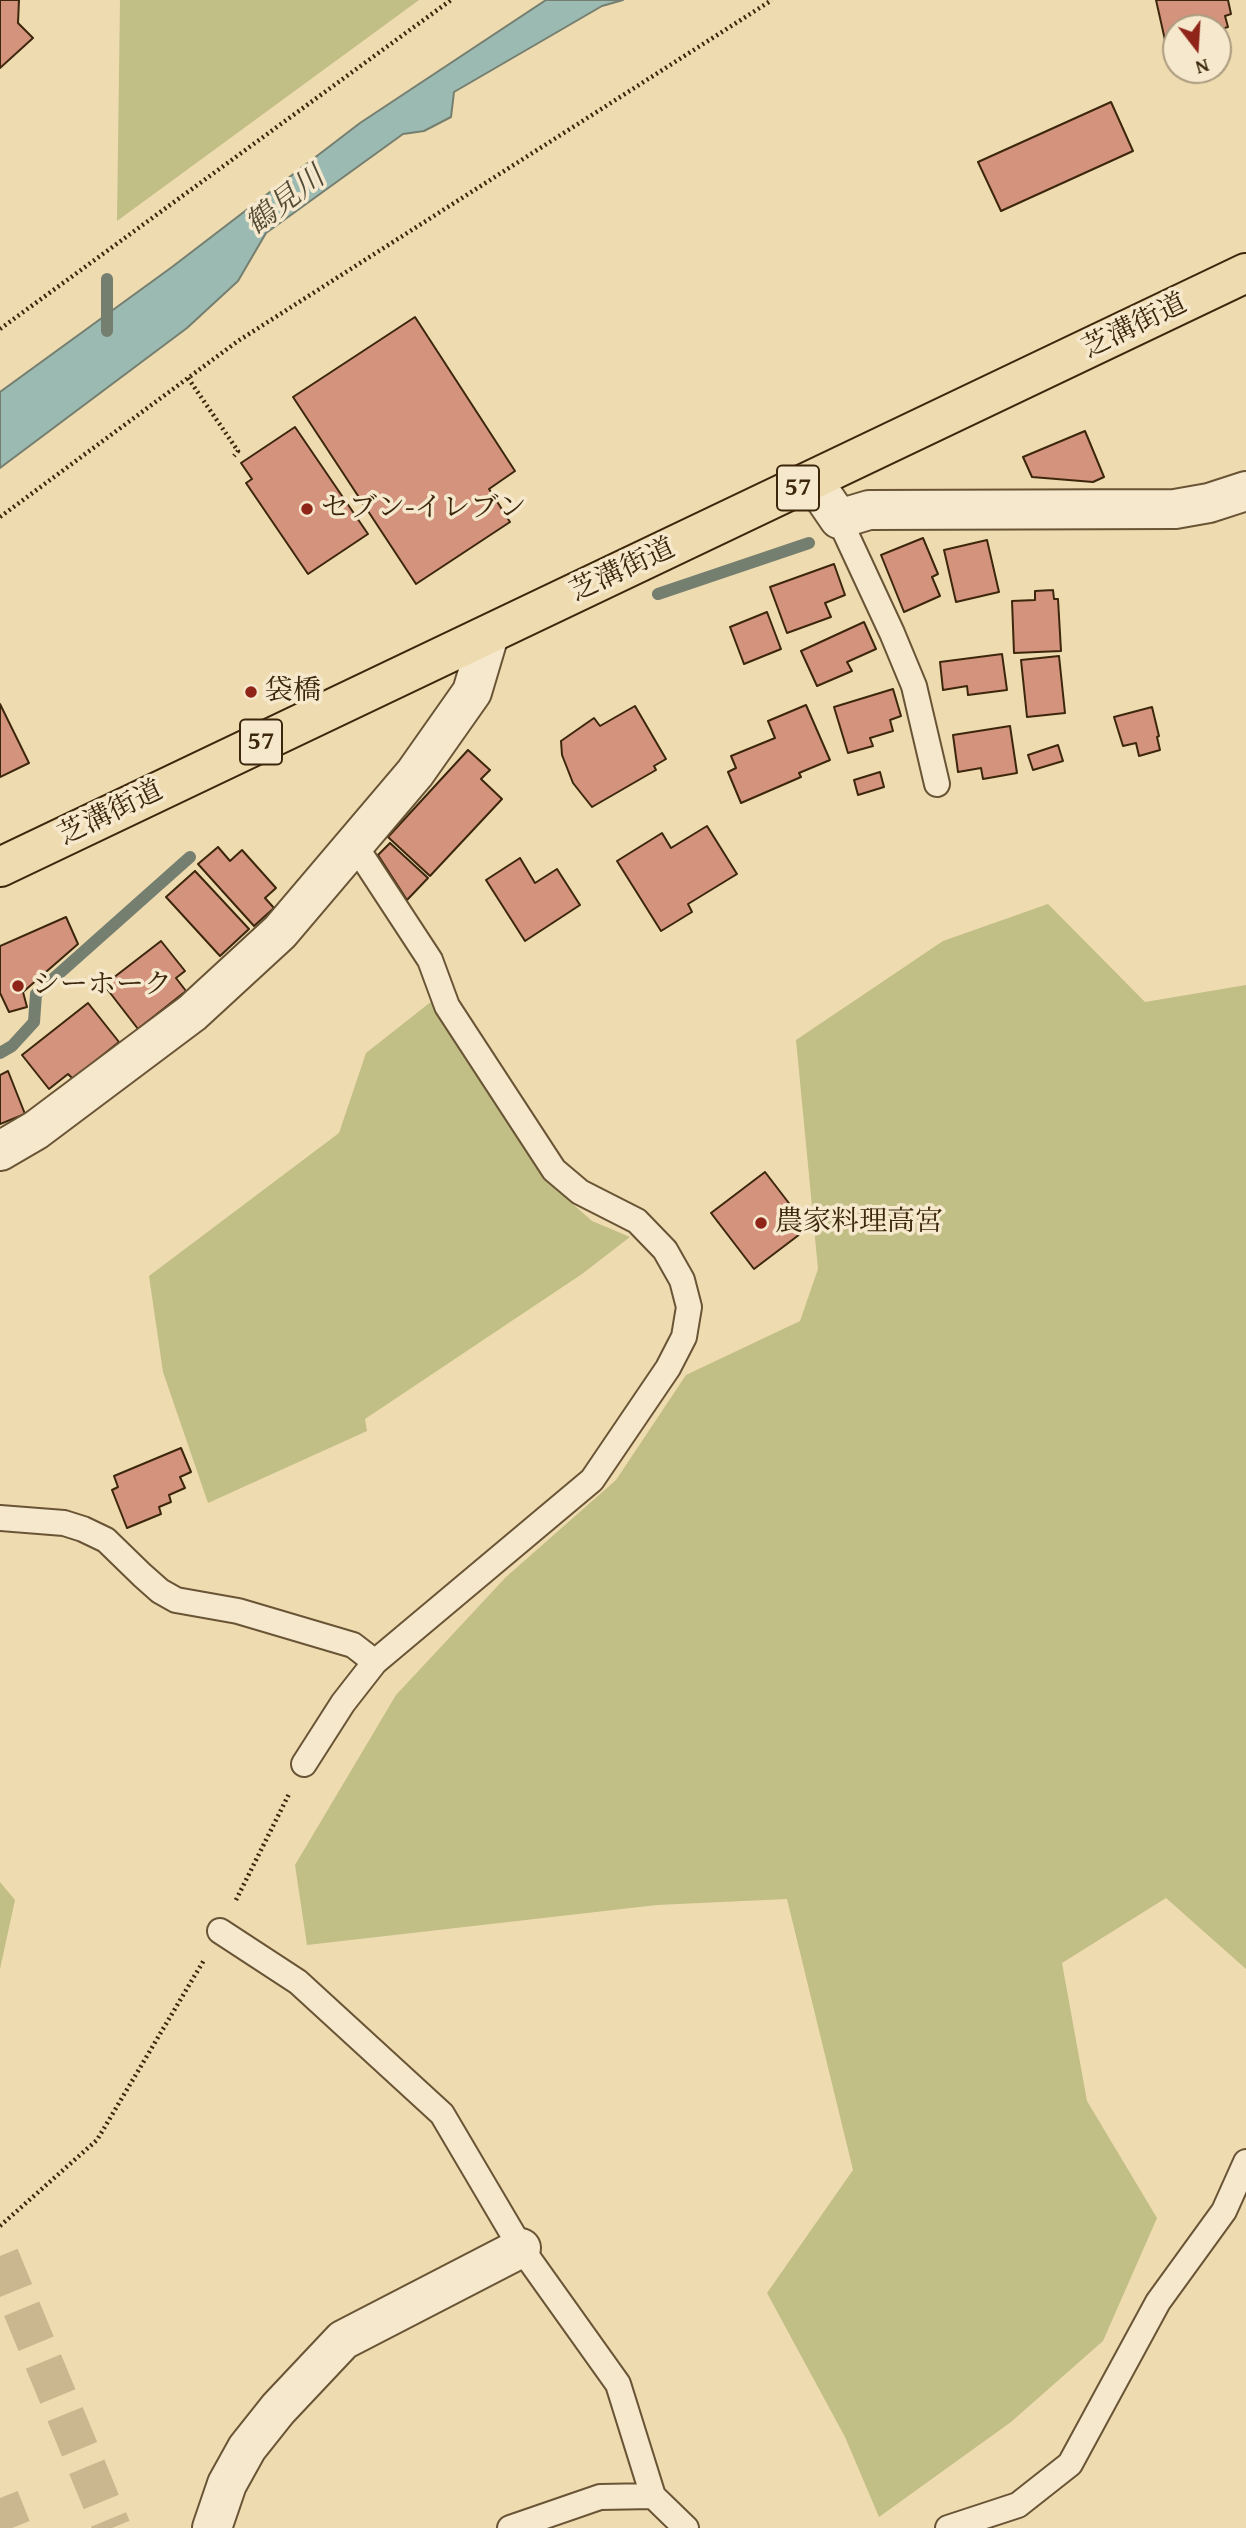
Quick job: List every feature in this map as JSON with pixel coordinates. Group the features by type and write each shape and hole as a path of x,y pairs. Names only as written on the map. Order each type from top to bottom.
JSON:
{"main road":[{"name":"芝溝街道","path":"0,867 1246,273"}],"street":[{"path":"813,481 839,519 869,510 1175,509 1209,503 1246,491"},
{"path":"0,1151 36,1130 192,1013 280,932 415,773 472,691 489,635"},
{"path":"212,2528 228,2484 247,2448 278,2409 343,2340 521,2248"}],"lane":[{"path":"839,519 914,686 937,785"},
{"path":"304,1764 343,1703 375,1662 592,1480 668,1368 684,1338 689,1307 682,1280 665,1250 636,1221 580,1192 554,1170 447,1006 430,961 354,844"},
{"path":"0,1518 64,1523 83,1529 106,1540 160,1591 176,1600 238,1611 353,1645 375,1662"},
{"path":"220,1931 298,1982 442,2114 521,2248 618,2384 653,2496 686,2528"},
{"path":"948,2528 1018,2505 1070,2464 1158,2302 1224,2211 1246,2162"},
{"path":"510,2528 600,2497 653,2496"}],"path":[{"path":"0,330 451,0"},
{"path":"0,517 238,341 772,0"},
{"path":"188,377 238,451 234,456"},
{"path":"0,2226 97,2140"}],"shaded area":[{"path":"120,0 419,0 117,221"},
{"path":"1048,904 1145,1002 1246,985 1246,1969 1166,1898 1062,1963 1087,2101 1157,2218 1103,2341 1011,2422 879,2517 845,2437 767,2293 853,2170 787,1899 657,1905 307,1945 295,1865 396,1695 506,1577 616,1480 686,1375 800,1321 818,1269 796,1040 943,941"},
{"path":"432,1001 550,1184 592,1221 630,1237 582,1274 365,1419 367,1431 208,1503 163,1372 149,1276 339,1133 366,1053"},
{"path":"0,1882 15,1900 0,1969"}],"water":[{"name":"鶴見川","path":"546,0 623,0 602,6 454,92 451,117 424,131 403,134 266,233 238,281 187,328 0,468 0,392 172,267 360,123"}],"building":[{"path":"0,0 19,0 18,23 33,38 0,68"},
{"path":"1156,0 1228,0 1231,14 1162,14 1162,27"},
{"path":"1111,102 1133,151 1001,211 978,162"},
{"path":"415,317 515,471 489,489 510,522 416,584 293,397"},
{"name":"セブン-イレブン","path":"295,427 368,534 308,574 246,483 252,479 241,463"},
{"path":"1085,431 1104,477 1093,482 1032,477 1023,457"},
{"path":"923,538 938,574 932,577 940,596 904,612 881,555"},
{"path":"987,540 999,592 956,602 944,550"},
{"path":"834,564 845,595 825,603 831,617 787,633 770,587"},
{"path":"1053,590 1054,599 1058,599 1061,651 1014,653 1012,601 1035,600 1035,591"},
{"path":"767,612 781,649 744,664 730,627"},
{"path":"864,622 876,649 847,662 852,671 817,686 801,651"},
{"path":"1002,654 1007,690 968,695 967,686 943,690 940,662"},
{"path":"1059,656 1065,713 1027,717 1021,660"},
{"path":"893,689 901,716 890,720 893,731 870,738 873,746 848,753 834,707"},
{"path":"0,704 29,763 0,777"},
{"path":"806,705 830,760 799,773 801,777 741,803 728,772 736,768 731,756 775,738 768,721"},
{"path":"635,706 666,759 654,766 656,770 592,807 573,783 562,755 561,741 594,718 600,726"},
{"path":"1152,707 1160,750 1139,756 1136,743 1123,746 1114,717"},
{"path":"1010,726 1017,773 983,779 981,768 958,772 953,735"},
{"path":"1058,745 1063,761 1033,770 1028,755"},
{"path":"468,750 490,770 481,779 502,799 430,876 388,837"},
{"path":"880,772 884,787 858,795 854,780"},
{"path":"707,826 737,874 688,904 692,912 661,931 617,861 662,833 671,848"},
{"path":"390,843 428,878 407,900 378,855"},
{"path":"218,847 230,861 242,850 276,888 265,898 274,908 254,926 198,864"},
{"path":"520,858 535,883 557,869 580,905 525,941 486,880"},
{"path":"195,871 249,929 220,956 166,897"},
{"path":"66,917 78,944 23,992 27,1007 9,1012 0,993 0,946"},
{"path":"161,941 185,971 176,978 186,991 138,1029 104,985"},
{"path":"88,1003 119,1042 73,1079 68,1074 49,1089 22,1055"},
{"path":"8,1071 25,1114 0,1124 0,1075"},
{"path":"765,1172 808,1228 754,1269 711,1213"},
{"path":"181,1448 191,1472 180,1477 185,1488 169,1495 171,1502 159,1507 161,1514 127,1528 112,1490 118,1487 114,1476"}],"waterway":[{"path":"107,279 107,331"},
{"path":"658,594 809,543"},
{"path":"0,1053 12,1046 34,1022 36,994 190,857"}],"tunnel":[{"path":"0,2256 112,2528"},
{"path":"0,2498 12,2528"}],"place":[{"name":"セブン-イレブン","path":"307,509"},
{"name":"袋橋","path":"251,692"},
{"name":"シーホーク","path":"18,986"},
{"name":"農家料理高宮","path":"761,1223"}]}
